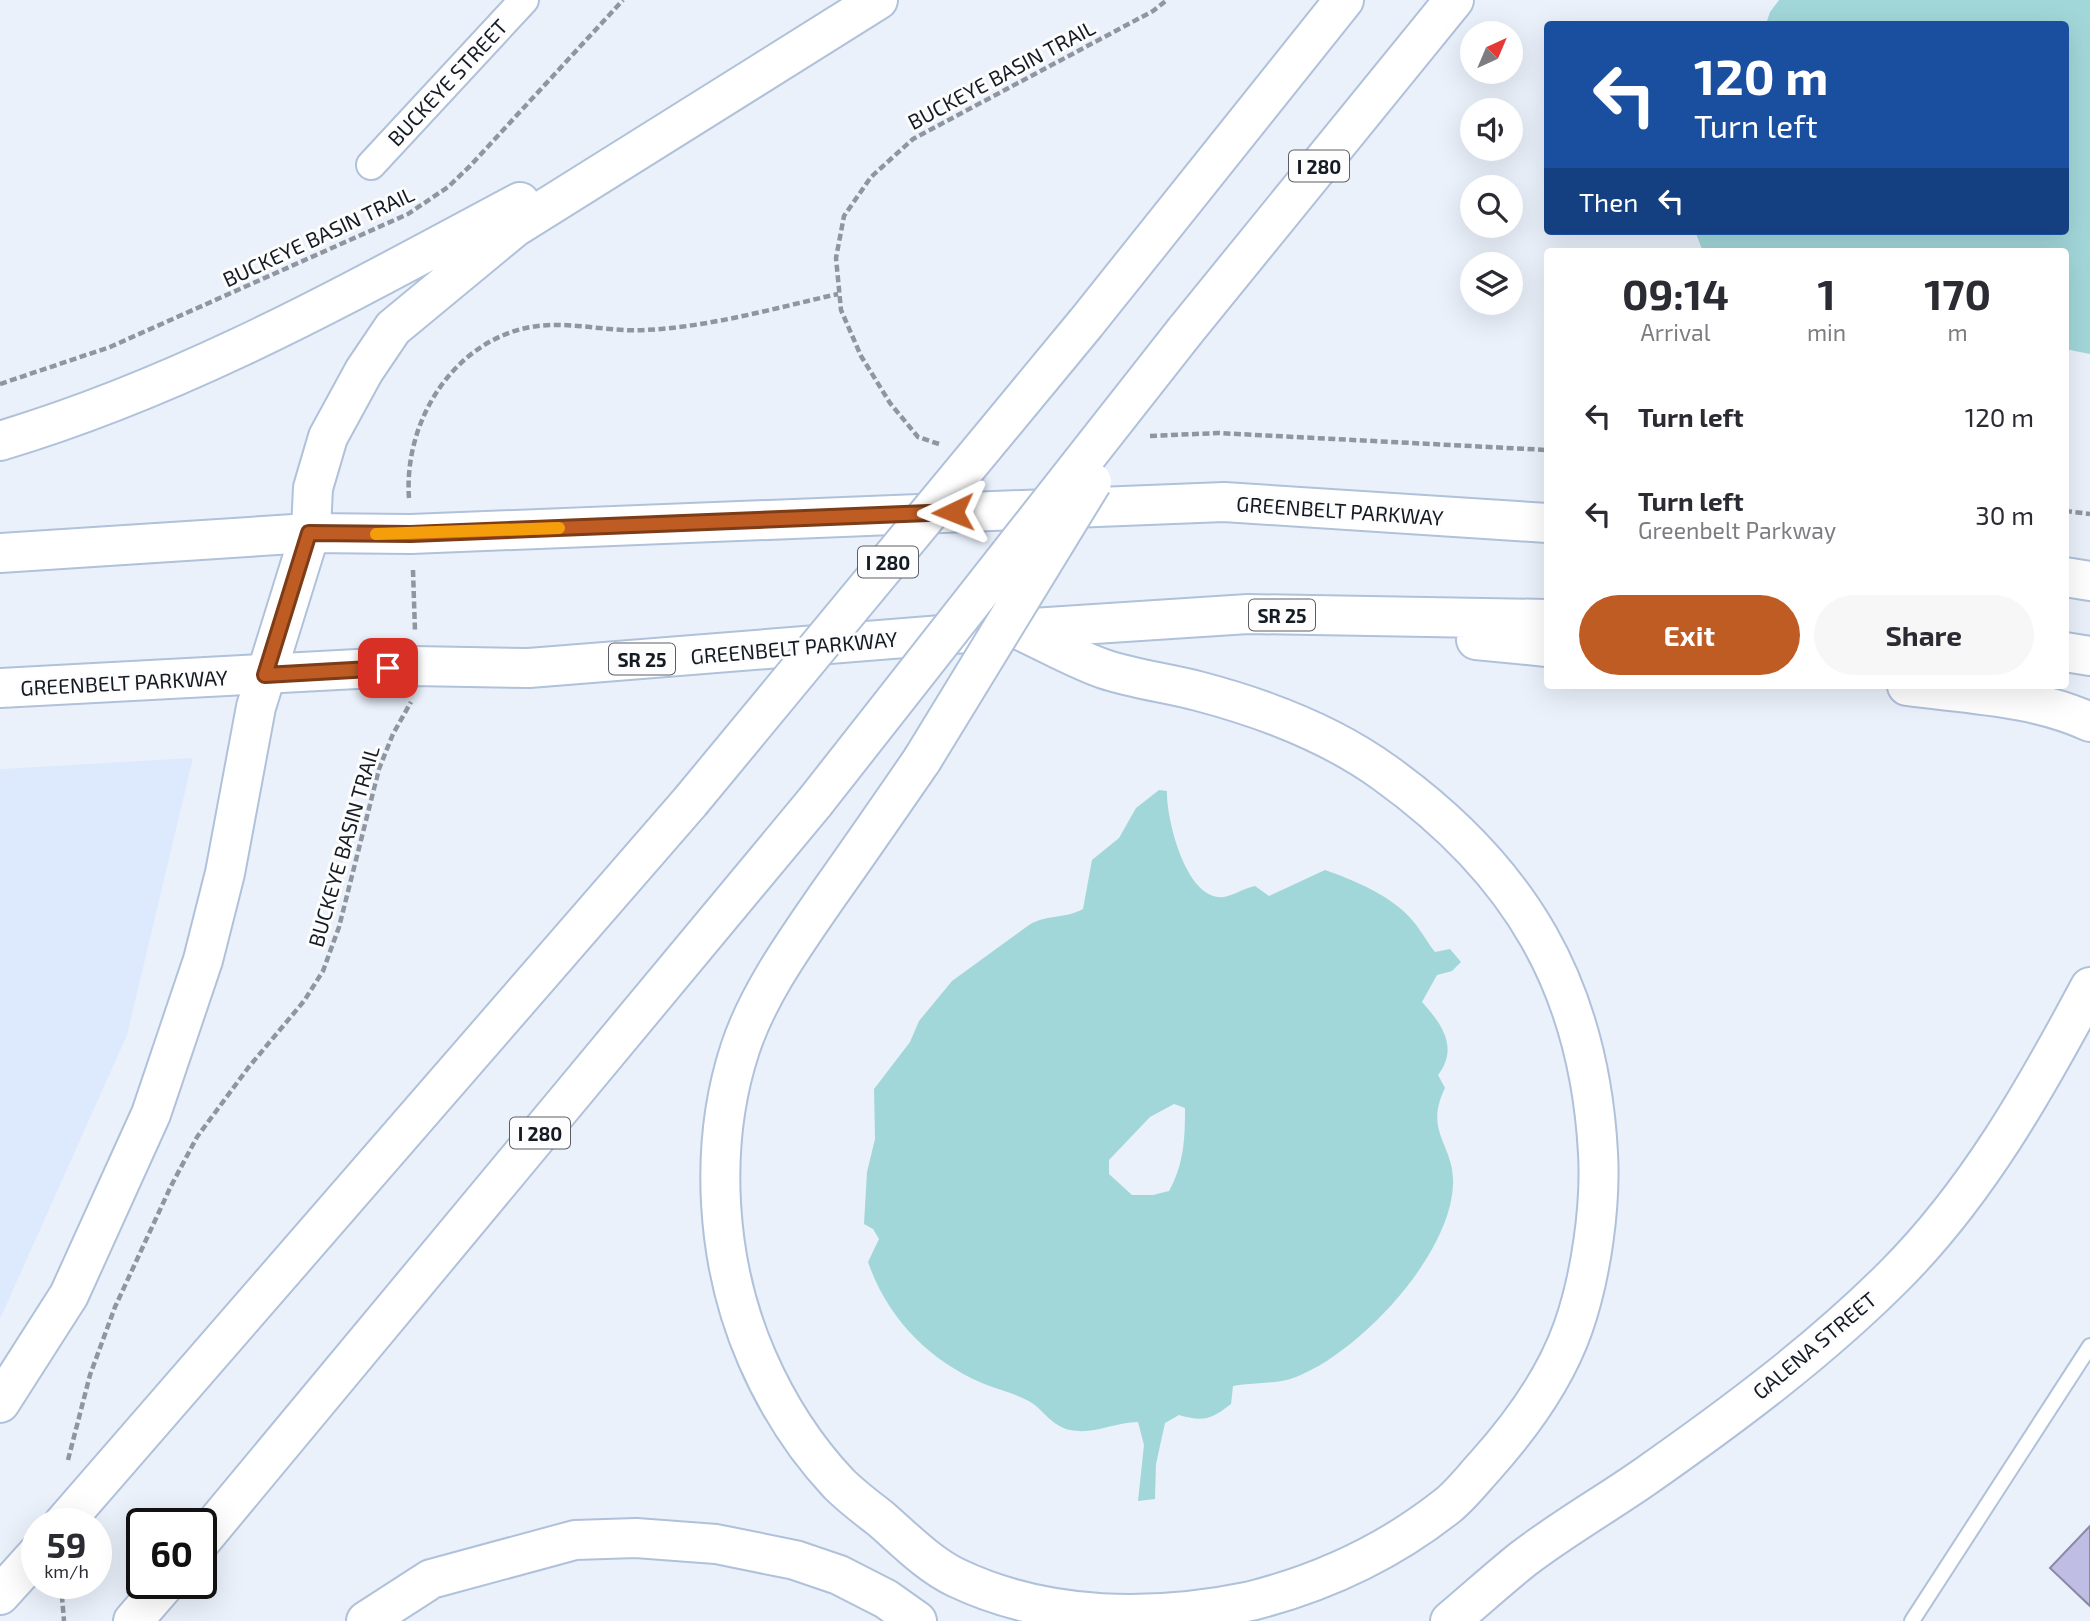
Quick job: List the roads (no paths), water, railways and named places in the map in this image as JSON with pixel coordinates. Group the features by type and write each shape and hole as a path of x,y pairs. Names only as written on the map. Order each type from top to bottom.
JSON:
{"main road":[{"path":"0,1403 69,1295 151,1114 203,960 222,885 256,707 309,533 313,488 328,437 364,371 393,328 514,228 735,87 878,0"},
{"name":"I 280","path":"77,1508 690,802 1086,323 1344,0"},
{"name":"I 280","path":"217,1522 815,802 1185,331 1454,0"},
{"path":"0,441 183,375 279,331 735,87"},
{"path":"1019,1621 949,1575 839,1484 795,1430 766,1380 748,1338 724,1243 720,1178 727,1112 740,1048 764,997 794,945 922,760 1185,331"},
{"name":"GREENBELT PARKWAY","path":"0,553 309,533 411,534 1224,502 1544,523"},
{"path":"2069,578 2090,581"},
{"path":"1248,614 1544,647"},
{"name":"GREENBELT PARKWAY","path":"0,688 413,666 529,668 1017,629 1248,614 1544,619"},
{"path":"949,1575 999,1596 1055,1610 1143,1617 1204,1613 1271,1596 1326,1578 1382,1549 1451,1503 1501,1448 1541,1392 1573,1329 1596,1220 1599,1173 1595,1105 1583,1040 1562,983 1529,920 1498,875 1474,848 1439,815 1381,770 1325,737 1237,702 1104,669 1017,629"},
{"path":"2069,653 2090,656"},
{"path":"1929,689 2017,701 2074,715 2090,722"},
{"name":"GALENA STREET","path":"1450,1621 1524,1558 1647,1475 1827,1339 1895,1274 1954,1207 2015,1122 2090,987"},
{"path":"366,1621 431,1579 575,1540 636,1538 716,1544 795,1560 839,1575 886,1599 917,1621"},
{"path":"0,1595 21,1572"},
{"path":"133,1621 152,1599"}],"street":[{"name":"BUCKEYE STREET","path":"371,164 524,0"}],"lane":[{"path":"1912,1621 2090,1346"}]}
